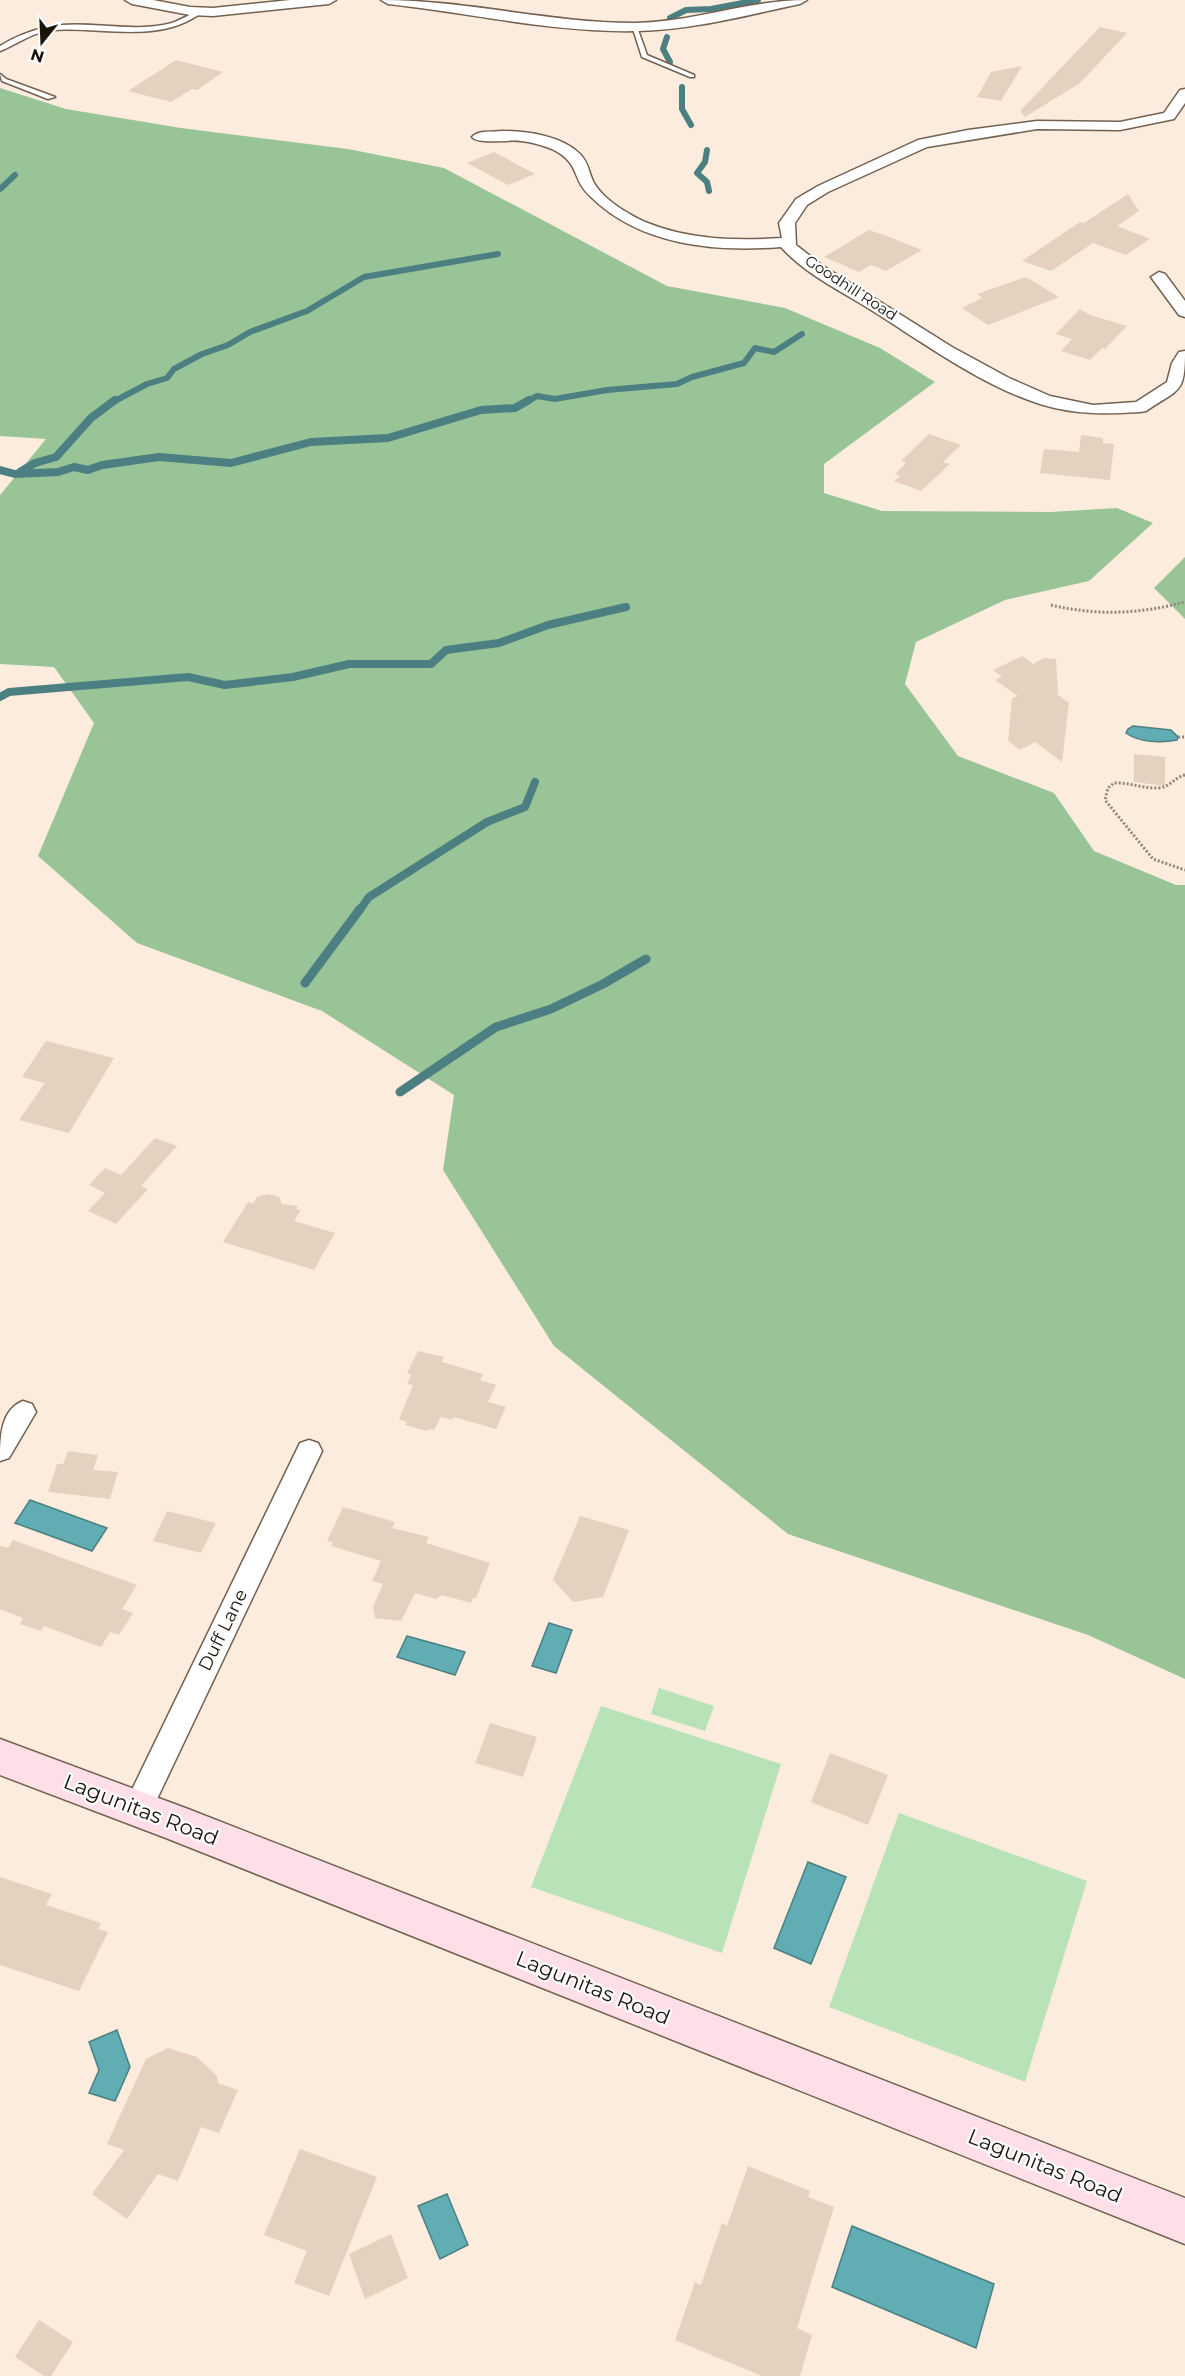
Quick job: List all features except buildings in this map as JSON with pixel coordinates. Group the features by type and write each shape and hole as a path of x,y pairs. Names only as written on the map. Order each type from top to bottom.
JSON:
{"street":[{"path":"132,0 200,12 239,11 329,0"},
{"path":"388,0 546,22 634,27 699,19 800,0"},
{"name":"Goodhill Road","path":"1185,93 1169,116 1120,126 1037,125 968,134 923,143 852,175 801,202 787,223 790,242 788,246 818,269 946,350 1003,382 1045,400 1093,410 1140,407 1175,384 1180,363 1185,356"},
{"path":"479,137 534,137 564,150 577,159 588,186 621,214 642,226 690,239 724,244 790,242"},
{"path":"1159,277 1185,312"},
{"path":"0,1450 23,1412"},
{"name":"Duff Lane","path":"138,1808 309,1451"},
{"name":"Lagunitas Road","path":"0,1757 138,1808 1185,2221"}],"lane":[{"path":"0,50 21,36 56,24 89,23 142,28 174,24 200,12"},
{"path":"634,27 644,56 692,76"},
{"path":"0,76 4,80 51,97"}],"path":[{"path":"1051,604 1071,610 1134,614 1185,602"},
{"path":"1178,737 1185,738"},
{"path":"1185,775 1180,776 1175,784 1166,788 1154,788 1122,780 1109,785 1105,791 1105,800 1153,859 1185,870"}],"green space":[{"path":"0,88 66,109 181,128 348,149 444,168 667,286 785,308 880,348 935,382 824,464 824,493 882,511 1051,512 1117,508 1153,523 1089,581 1005,600 916,642 905,684 958,756 1054,793 1094,851 1176,885 1185,885 1185,1679 1088,1635 788,1534 554,1346 443,1170 454,1095 322,1011 137,943 38,856 94,723 54,667 0,664 0,495 46,439 0,436"},
{"path":"1185,557 1185,619 1154,588"},
{"path":"659,1688 714,1706 705,1731 651,1714"},
{"path":"601,1706 781,1764 722,1953 531,1887"},
{"path":"899,1813 1087,1881 1025,2082 829,2007"}],"water":[{"path":"1133,726 1171,730 1178,737 1177,740 1171,741 1144,740 1126,733"},
{"path":"30,1500 107,1528 92,1551 15,1523"},
{"path":"549,1623 572,1630 556,1673 532,1666"},
{"path":"407,1636 465,1652 455,1675 397,1657"},
{"path":"808,1862 846,1877 811,1964 774,1948"},
{"path":"117,2030 130,2067 115,2101 89,2093 99,2070 89,2042"},
{"path":"447,2194 468,2245 440,2259 418,2206"},
{"path":"852,2226 994,2284 976,2348 832,2287"}],"waterway":[{"path":"670,18 686,10 711,9 758,0"},
{"path":"667,37 663,49 670,62"},
{"path":"682,87 682,109 691,125"},
{"path":"707,150 705,162 697,173 707,182 709,191"},
{"path":"0,189 15,175"},
{"path":"113,402 147,384 167,378 174,369 202,354 228,345 250,332 307,311 364,277 498,254"},
{"path":"526,402 537,396 555,399 607,390 677,384 692,377 744,363 755,348 774,352 802,334"},
{"path":"20,472 35,463 56,457 91,418 115,400"},
{"path":"0,470 15,474 58,472 74,467 88,470 102,465 159,457 231,463 311,442 388,438 481,410 515,408 529,400"},
{"path":"0,697 9,692 188,677 225,685 293,677 349,664 431,664 446,650 499,643 548,625 626,607"},
{"path":"359,911 369,897 487,822 525,807 535,782"},
{"path":"305,983 360,909"},
{"path":"400,1092 496,1027 551,1009 603,984 646,959"}]}
